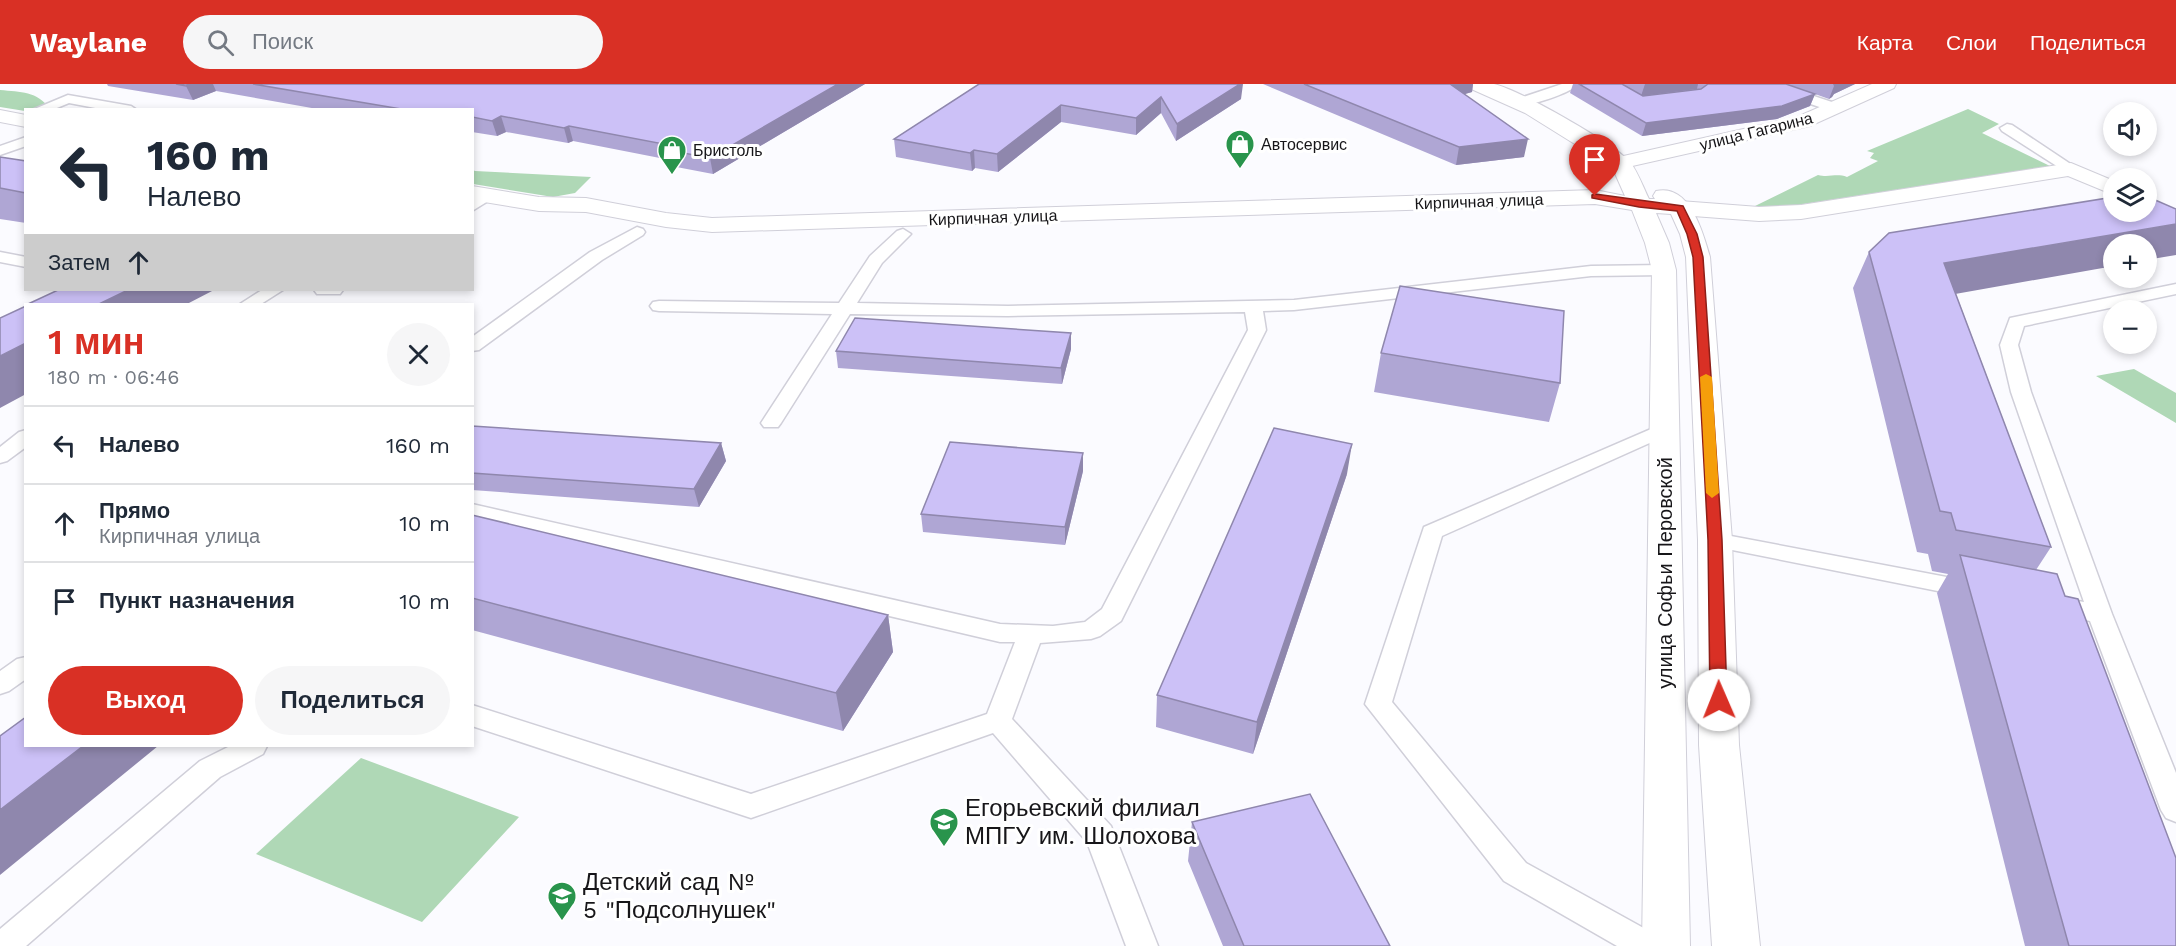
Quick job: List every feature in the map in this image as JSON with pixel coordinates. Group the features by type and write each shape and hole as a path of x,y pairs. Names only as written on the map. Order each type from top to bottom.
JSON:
{"street":[{"path":"1476,84 1522,102 1567,128 1621,165 1680,208 1692,234 1698,257 1715,540 1719,745 1736,946"},
{"name":"улица Гагарина","path":"1621,165 1803,122 1887,84"},
{"path":"12,120 24,132"},
{"name":"улица Софьи Перовской","path":"1621,165 1654,232 1662,254 1664,270 1666,946"},
{"path":"1639,205 1760,214 1801,212 2071,169 2103,184"},
{"name":"Кирпичная улица","path":"476,200 586,205 693,224 728,225 1595,196 1639,205"},
{"name":"Кирпичная улица","path":"476,200 637,232 704,240 1611,213 1639,205"}],"lane":[{"path":"1522,102 1555,93 1574,84"},
{"path":"1765,84 1836,108"},
{"path":"43,108 68,99 120,108"},
{"path":"2007,128 2071,169"},
{"path":"0,151 24,142"},
{"path":"474,345 596,256 637,232"},
{"path":"771,423 876,260 903,234"},
{"path":"0,257 24,262"},
{"path":"658,306 1008,311 1294,305 1591,271 1664,270"},
{"path":"2176,289 2016,322 2009,345 2021,392 2100,614 2176,810"},
{"path":"251,303 272,291"},
{"path":"474,511 1000,633 1053,635 1091,630 1112,615 1257,330 1253,306"},
{"path":"1647,946 1515,872 1378,704 1432,532 1665,429"},
{"path":"0,457 24,438"},
{"path":"1715,540 1997,594"},
{"path":"2032,601 2100,614"},
{"path":"998,721 1031,634"},
{"path":"0,684 24,667"},
{"path":"474,716 752,806 998,721"},
{"path":"998,721 1100,835 1142,946"},
{"path":"3,946 210,769 251,747"}],"green space":[{"path":"0,90 22,92 34,96 49,108 24,108 24,111 0,107"},
{"path":"1968,109 1999,124 1982,133 2050,166 1791,206 1755,206 1818,175 1847,177 1878,161 1870,158 1874,153 1867,151"},
{"path":"474,170 591,177 575,193 553,197 474,184"},
{"path":"2134,369 2176,393 2176,423 2096,376"},
{"path":"361,758 519,817 422,922 256,854"}],"building":[{"path":"253,84 838,84 710,158 662,149 669,145 569,126 564,128 501,116 492,121 474,117 474,108 395,108"},
{"path":"979,84 1240,84 1177,124 1161,97 1136,118 1061,105 997,154 974,150 970,153 894,139"},
{"path":"1304,84 1450,84 1528,139 1459,147"},
{"path":"1579,84 1622,84 1643,96 1701,89 1708,84 1786,84 1815,94 1782,106 1646,123"},
{"path":"0,157 24,161 24,193 0,188"},
{"path":"2103,199 2103,222 2157,222 2157,201 2176,209 2176,224 2117,234 2103,234 2103,236 1944,263 2051,547 1956,530 1951,513 1940,511 1869,252 1889,233"},
{"path":"1400,286 1564,311 1560,383 1381,353"},
{"path":"56,291 126,291 101,303 30,303"},
{"path":"24,307 24,344 0,356 0,318"},
{"path":"855,318 1071,333 1061,368 836,351"},
{"path":"474,426 721,443 694,489 474,473"},
{"path":"1274,428 1352,444 1257,722 1157,695"},
{"path":"950,442 1083,453 1065,527 921,514"},
{"path":"474,515 888,615 836,693 474,599"},
{"path":"1960,555 2057,574 2065,596 2078,599 2176,858 2176,946 2069,946"},
{"path":"24,718 24,747 82,747 0,810 0,736"},
{"path":"1310,794 1390,946 1244,946 1192,822"}],"slow traffic":[{"path":"1706,377 1712,493"}],"place":[{"name":"Автосервис","path":"1240,170"},
{"name":"Бристоль","path":"672,176"},
{"name":"Егорьевский филиал МПГУ им. Шолохова","path":"944,848"},
{"name":"Детский сад № 5 \"Подсолнушек\"","path":"562,922"}],"route":[{"path":"1595,196 1639,205 1680,208 1692,234 1698,257 1715,540 1719,700"}]}
